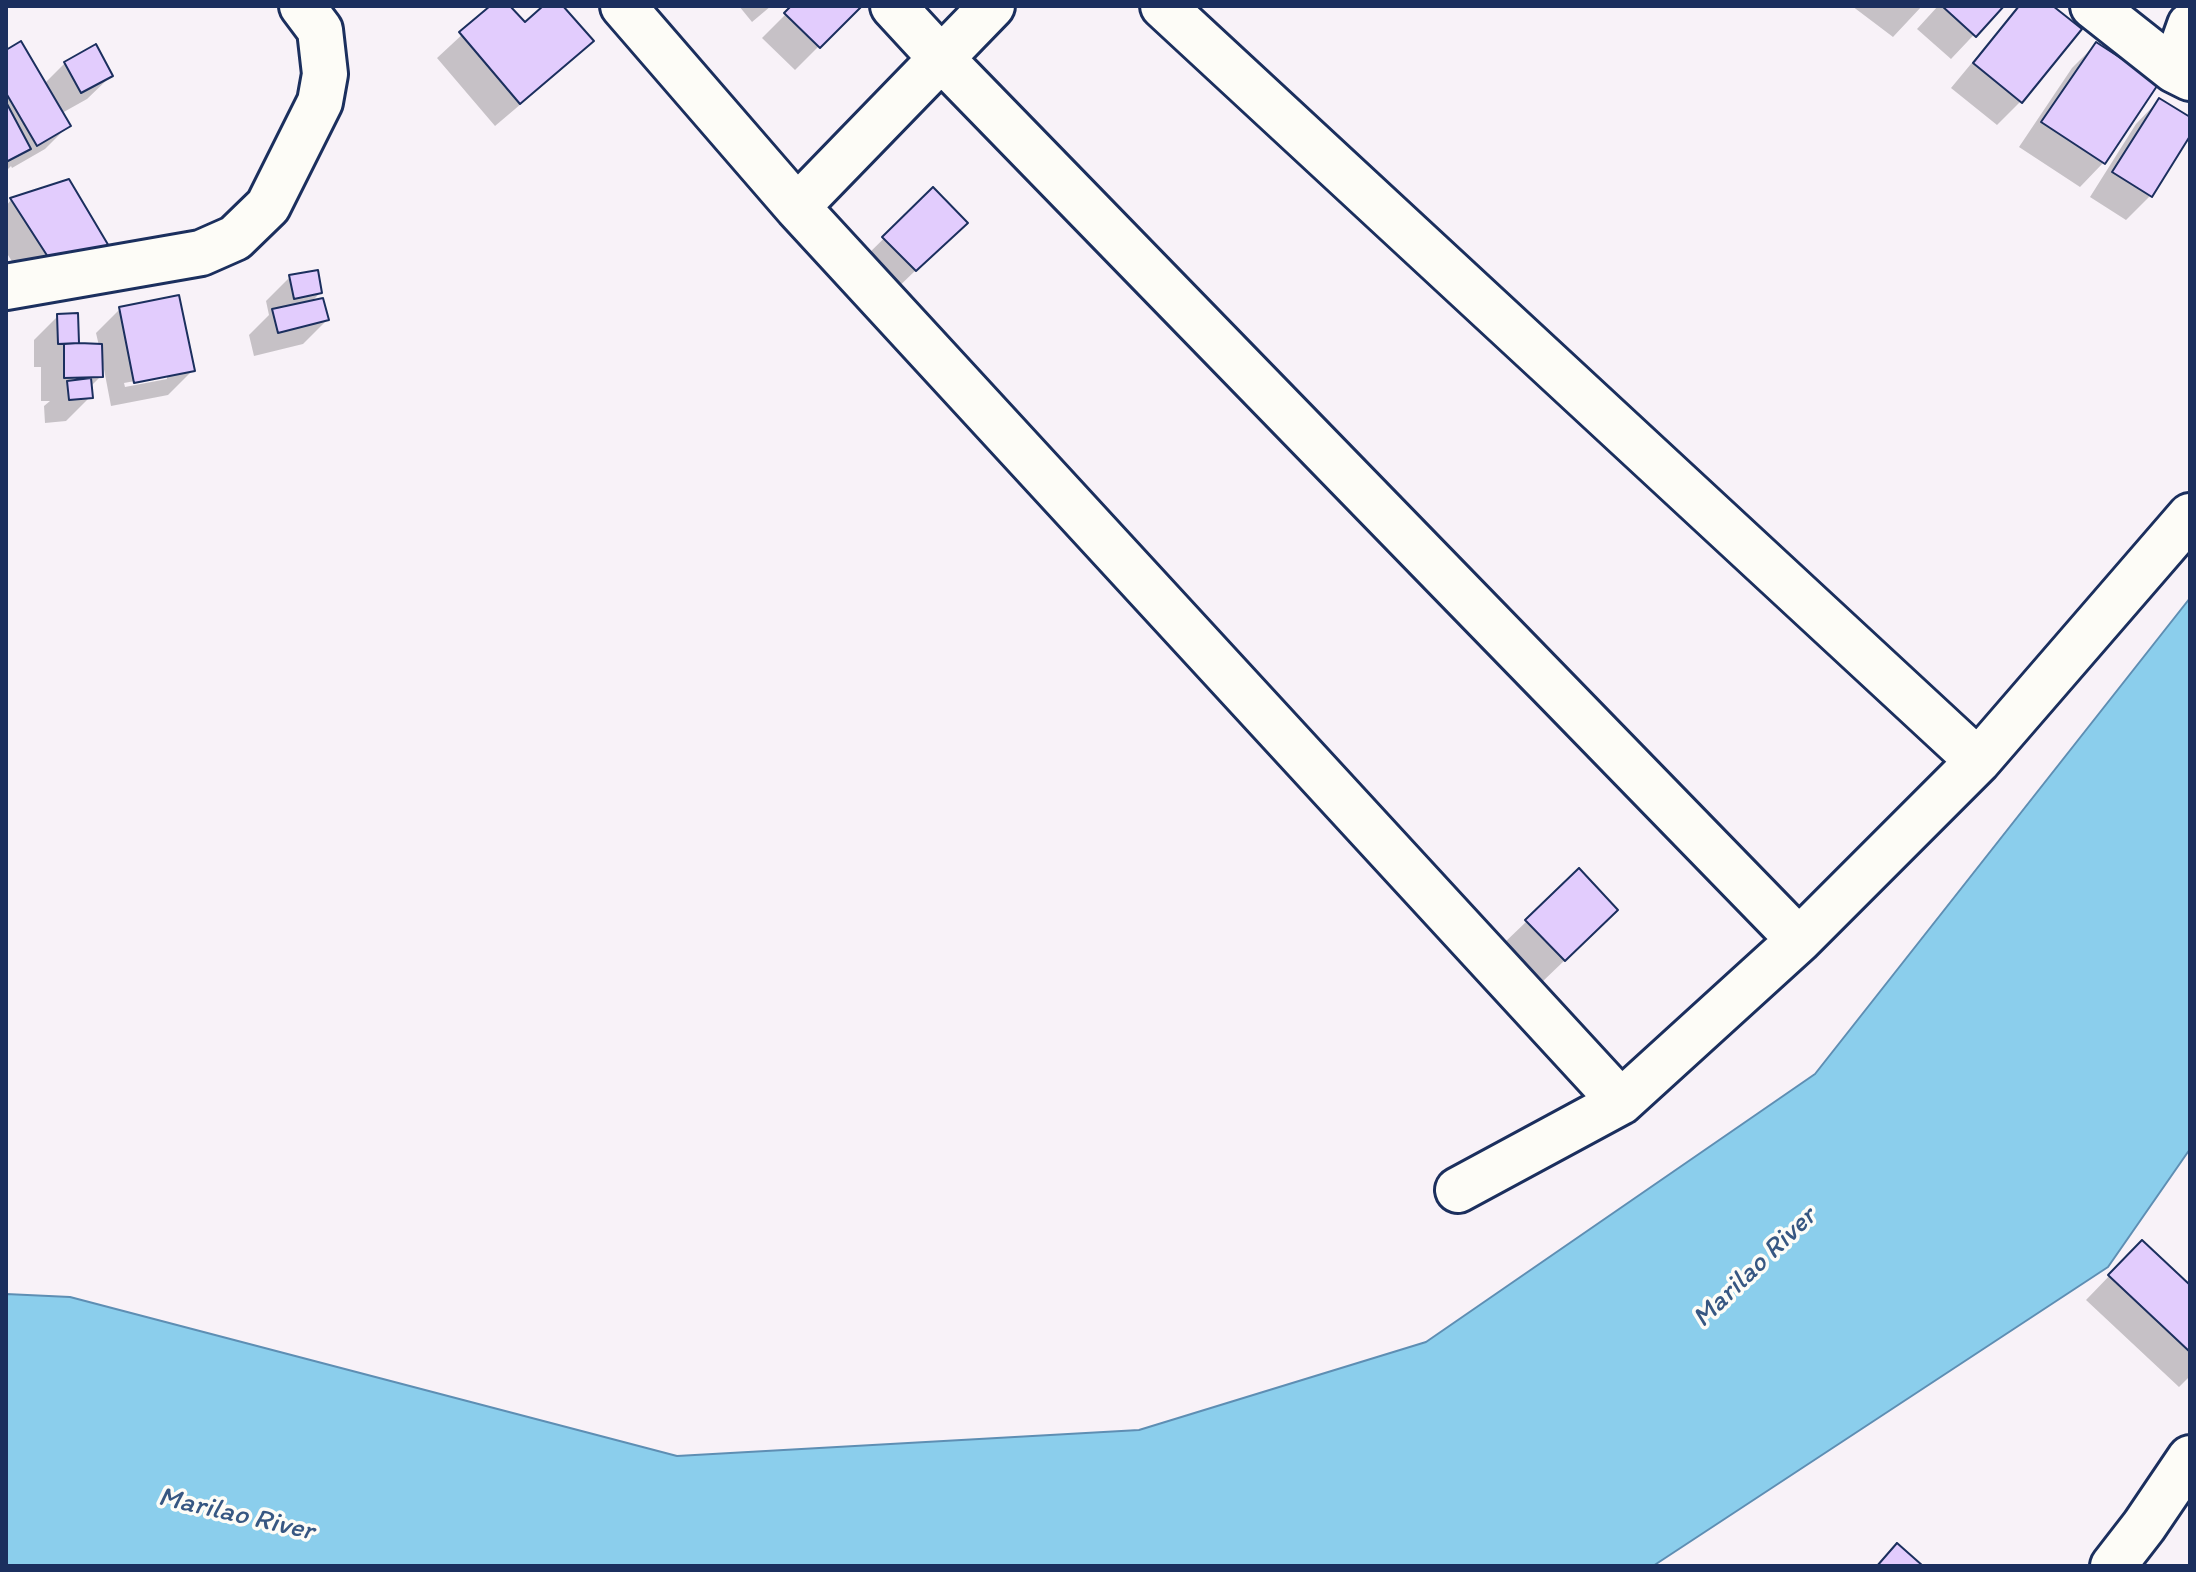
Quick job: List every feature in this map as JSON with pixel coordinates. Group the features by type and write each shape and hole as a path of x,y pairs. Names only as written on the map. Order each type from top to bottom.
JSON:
{"street":[{"path":"6,287 201,253 235,238 268,206 320,102 325,74 320,30 302,6"},
{"path":"623,6 797,207 1621,1102"},
{"path":"893,6 1799,940"},
{"path":"797,207 992,6"},
{"path":"1163,6 1978,761"},
{"path":"2093,6 2182,74 2190,25"},
{"path":"1458,1190 1621,1102 1799,940 1978,761 2190,516"},
{"path":"2113,1566 2190,1458"}],"water":[{"name":"Marilao River","path":"2190,598 2190,1149 2108,1267 1653,1566 6,1566 6,1294 70,1297 677,1456 1139,1430 1426,1342 1815,1074"}],"building":[{"path":"490,6 510,6 525,22 543,6 563,6 594,41 520,104 459,32"},
{"path":"791,6 862,6 820,48 784,13"},
{"path":"1942,6 2004,6 1976,37"},
{"path":"2019,6 2053,6 2082,29 2022,103 1973,63"},
{"path":"21,41 71,126 37,146 6,93 6,50"},
{"path":"2096,42 2159,83 2105,164 2041,122"},
{"path":"96,44 113,76 81,93 64,62"},
{"path":"2159,98 2190,117 2190,136 2152,197 2112,172"},
{"path":"6,102 31,149 6,162"},
{"path":"69,179 116,258 59,274 10,198"},
{"path":"933,187 968,223 916,271 882,237"},
{"path":"318,270 322,293 294,299 289,275"},
{"path":"179,295 195,371 134,383 119,307"},
{"path":"323,298 329,320 278,333 272,309"},
{"path":"78,313 79,343 58,344 57,314"},
{"path":"64,344 102,344 103,377 64,378"},
{"path":"91,378 93,398 69,400 67,381"},
{"path":"1579,868 1618,910 1565,961 1525,920"},
{"path":"2142,1240 2190,1285 2190,1352 2108,1275"},
{"path":"1897,1543 1923,1566 1877,1566"}]}
